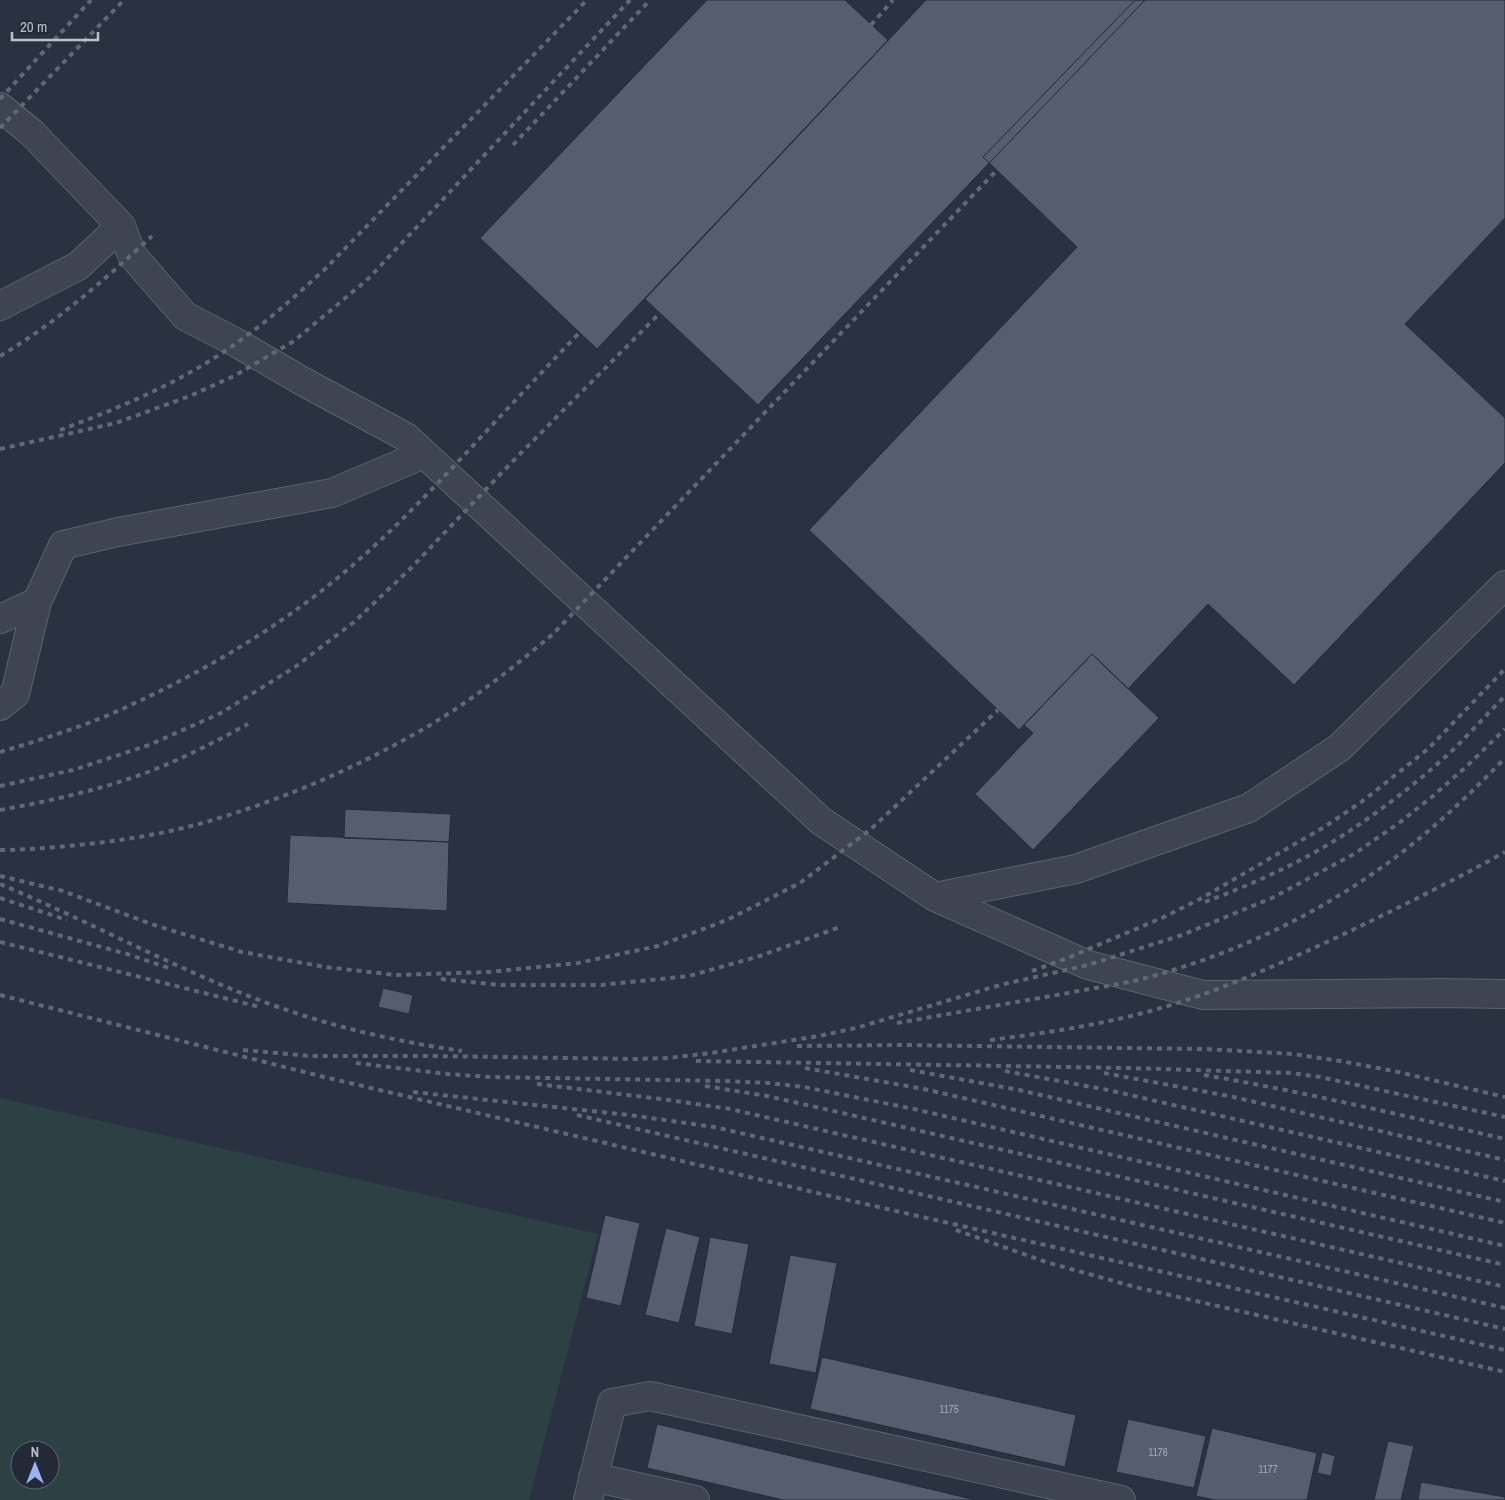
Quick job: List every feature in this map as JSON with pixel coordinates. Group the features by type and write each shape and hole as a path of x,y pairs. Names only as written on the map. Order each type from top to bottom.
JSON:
{"lane":[{"path":"0,107 32,133 120,226 132,255 186,316 406,438 821,821 935,897 1088,965 1202,995 1505,994"},
{"path":"0,306 78,266 120,226"},
{"path":"0,706 15,694 37,602 63,544 118,532 332,493 424,454"},
{"path":"935,897 1076,869 1249,808 1339,748 1505,585"},
{"path":"0,619 37,602"},
{"path":"695,1500 590,1488 612,1403 650,1396 1081,1496 1121,1500"}],"green space":[{"path":"0,1098 598,1234 529,1500 0,1500"}],"building":[{"path":"707,0 845,0 888,40 597,349 480,238"},
{"path":"926,0 1145,0 758,405 645,299"},
{"path":"1135,0 1505,0 1505,218 1405,324 1505,418 1505,463 1294,685 1208,604 1128,689 1092,654 1019,730 809,530 1077,247 983,157"},
{"path":"1092,654 1159,718 1033,850 975,794 1033,733 1024,725"},
{"path":"345,809 451,814 449,842 344,838"},
{"path":"290,835 449,842 447,911 287,903"},
{"path":"383,988 413,995 409,1014 378,1007"},
{"path":"605,1215 640,1223 621,1306 586,1298"},
{"path":"666,1228 700,1237 679,1323 645,1315"},
{"path":"710,1237 749,1244 732,1334 694,1326"},
{"path":"790,1255 837,1263 816,1373 769,1364"},
{"path":"822,1357 1076,1415 1065,1467 810,1409"},
{"path":"1128,1419 1206,1436 1194,1488 1116,1472"},
{"path":"657,1424 976,1500 783,1500 647,1468"},
{"path":"1212,1428 1317,1453 1307,1500 1215,1500 1196,1496"},
{"path":"1388,1441 1414,1446 1401,1500 1374,1500"},
{"path":"1322,1452 1335,1456 1331,1476 1317,1473"},
{"path":"1421,1482 1505,1497 1505,1500 1418,1500"}],"railway":[{"path":"0,99 91,0"},
{"path":"0,128 124,0"},
{"path":"60,430 106,412 174,381 217,356 272,316 325,269 587,0"},
{"path":"0,449 116,423 190,396 234,376 294,341 368,279 630,0"},
{"path":"513,145 650,0"},
{"path":"871,25 893,0"},
{"path":"0,850 100,843 180,829 225,816 284,796 370,758 425,728 475,696 553,634 997,170"},
{"path":"0,356 41,330 98,285 152,236"},
{"path":"0,786 73,770 149,745 221,713 295,667 354,622 410,569 512,462 660,313"},
{"path":"0,752 84,725 141,700 199,671 283,619 353,565 404,518 580,332"},
{"path":"1032,971 1164,917 1200,899 1326,826 1364,800 1428,749 1505,669"},
{"path":"1205,902 1284,869 1321,849 1357,826 1408,789 1444,758 1505,696"},
{"path":"0,876 63,891 154,925 242,952 325,967 396,975 489,972 578,963 658,946 727,920 800,883 871,829 998,710"},
{"path":"0,810 75,794 130,778 186,756 248,724"},
{"path":"243,1050 311,1056 668,1058 819,1036 856,1028 1000,985 1088,965 1182,935 1272,898 1354,854 1399,823 1468,765 1505,729"},
{"path":"897,1023 1142,979 1177,969 1247,943 1313,911 1375,872 1431,828 1505,758"},
{"path":"990,1040 1055,1031 1119,1019 1207,993 1274,966 1340,936 1505,852"},
{"path":"0,884 208,979 278,1007 369,1034 462,1051"},
{"path":"0,898 67,920"},
{"path":"0,919 127,954 169,968"},
{"path":"441,979 501,985 602,985 689,976 760,956 840,927"},
{"path":"0,942 260,1007"},
{"path":"0,995 324,1077 826,1195 1505,1350"},
{"path":"797,1046 903,1045 1205,1049 1294,1054 1394,1071 1505,1097"},
{"path":"696,1061 1128,1068 1291,1073 1320,1077 1505,1117"},
{"path":"356,1063 490,1077 724,1081 804,1087 914,1109 1505,1246"},
{"path":"805,1068 924,1089 1505,1223"},
{"path":"910,1070 1019,1090 1505,1202"},
{"path":"1005,1071 1108,1090 1505,1181"},
{"path":"1104,1073 1229,1096 1505,1160"},
{"path":"1204,1075 1317,1097 1505,1139"},
{"path":"537,1084 730,1109 1505,1287"},
{"path":"705,1086 767,1096 1505,1265"},
{"path":"413,1092 629,1115 714,1127 1505,1308"},
{"path":"577,1115 1505,1329"},
{"path":"956,1230 1046,1262 1135,1287 1505,1372"}]}
